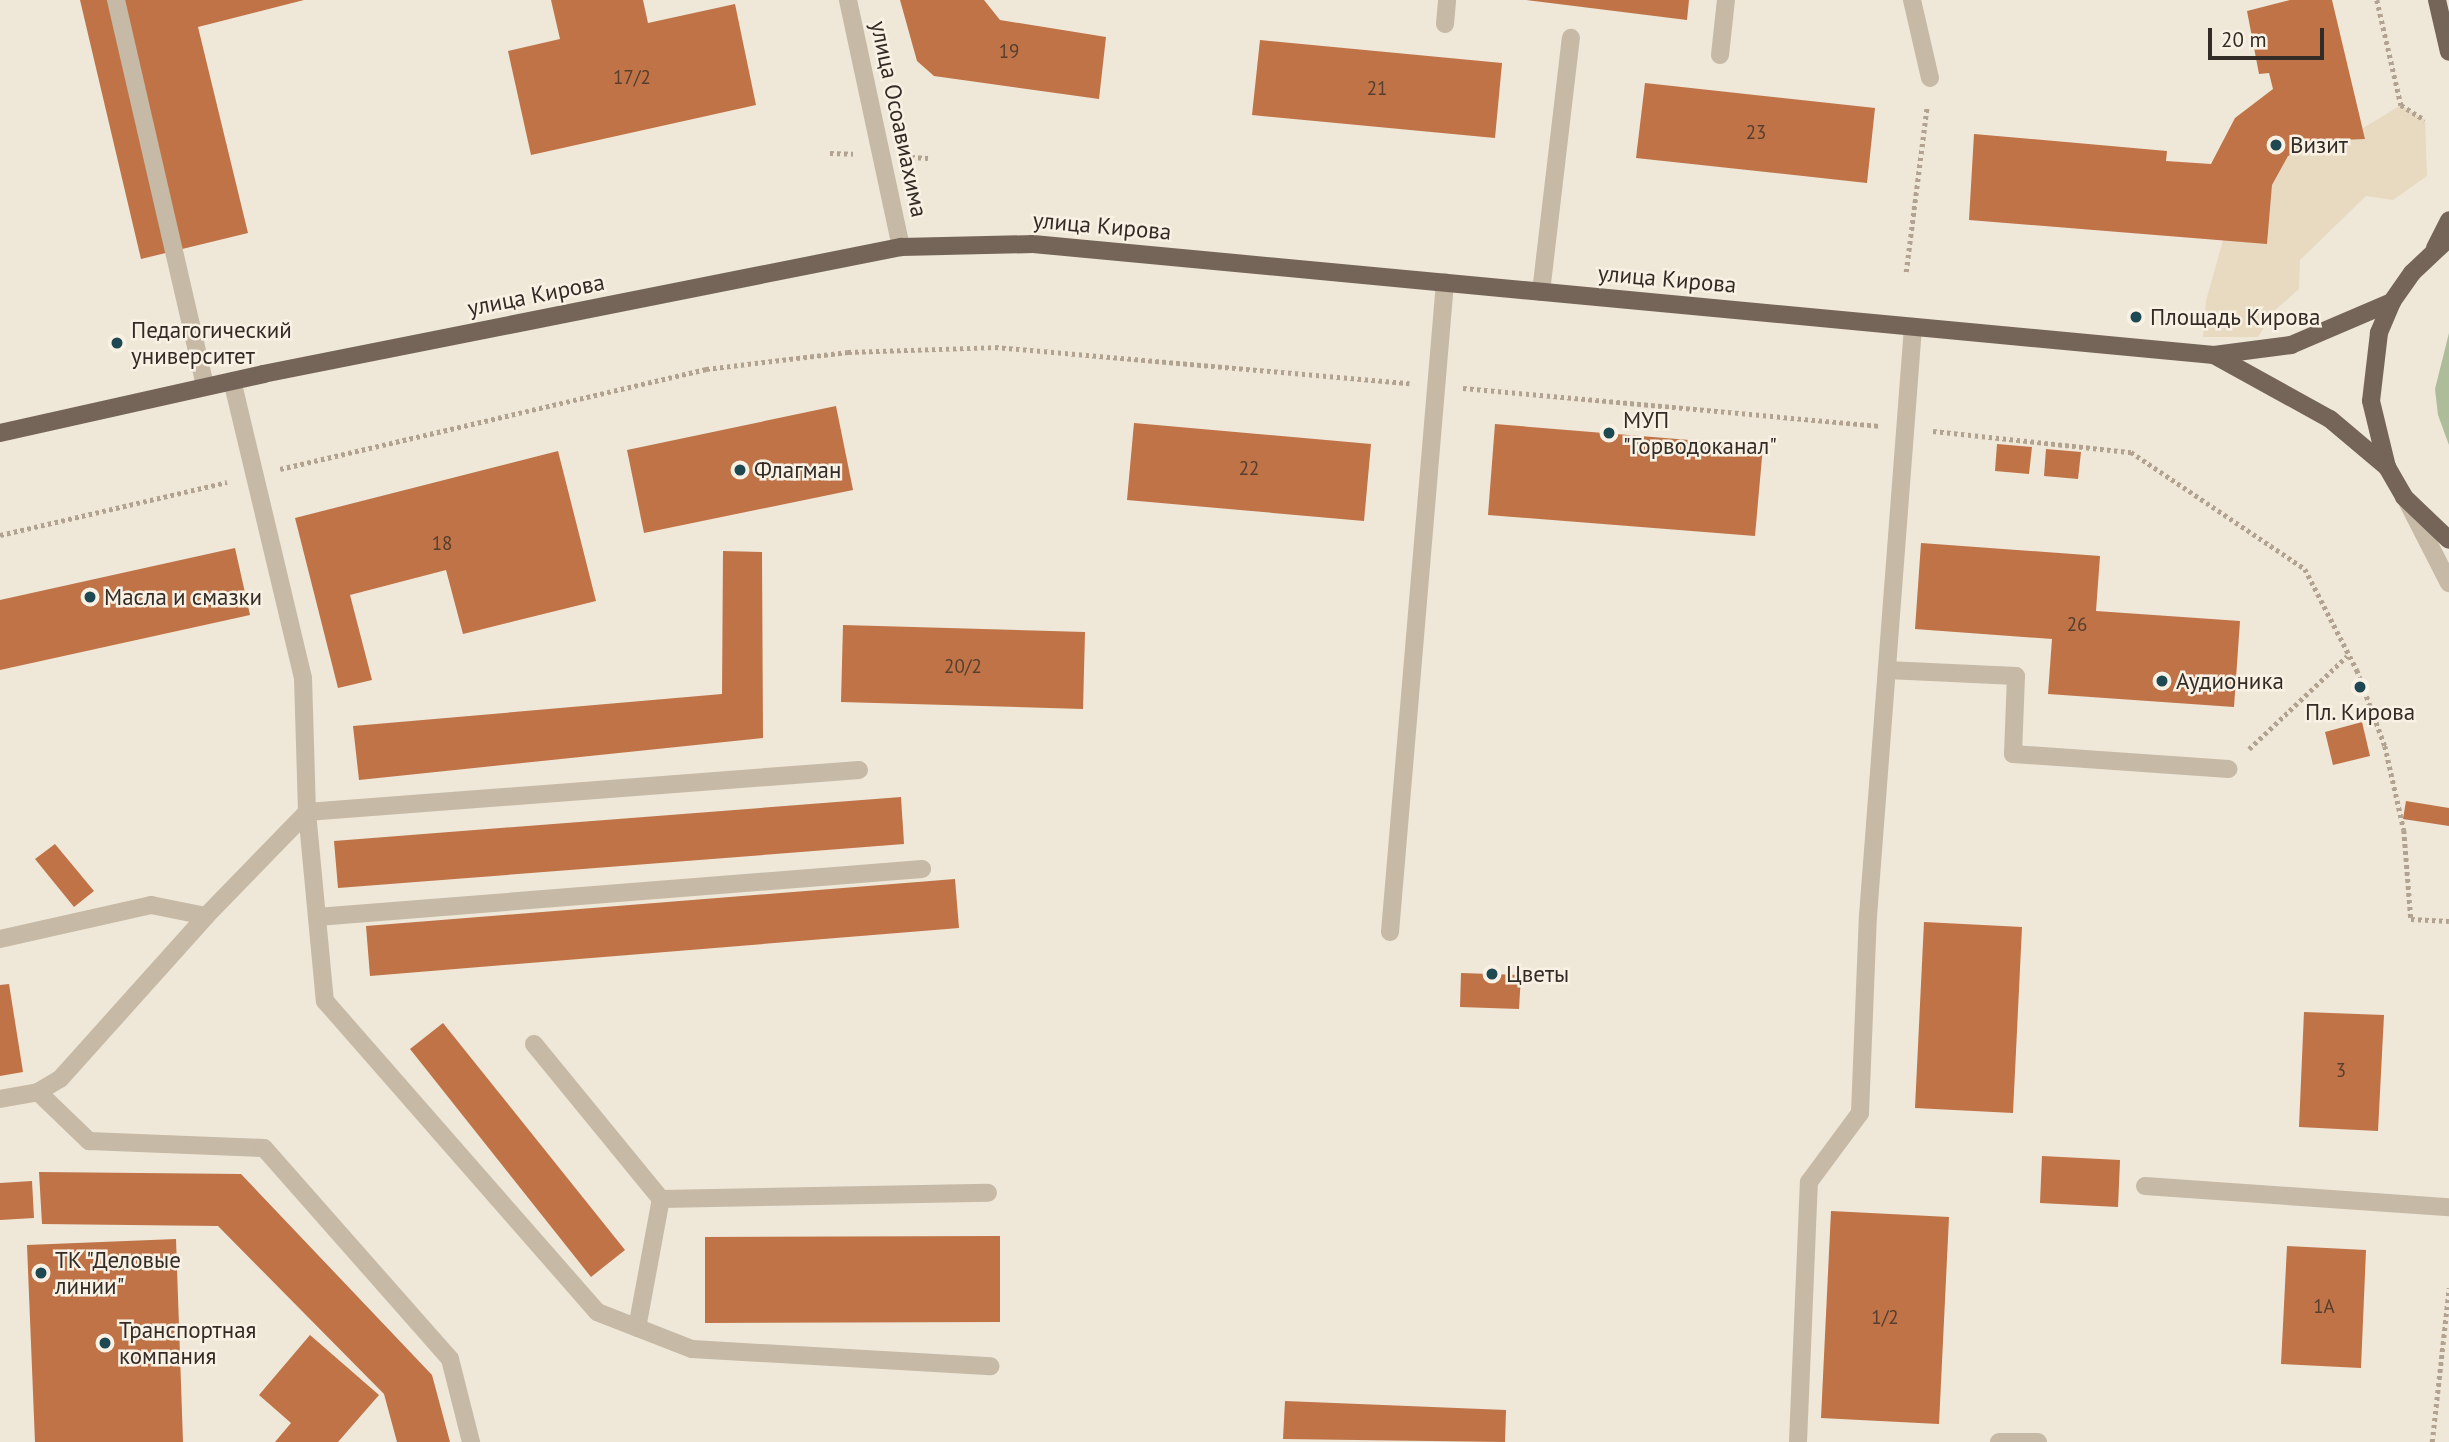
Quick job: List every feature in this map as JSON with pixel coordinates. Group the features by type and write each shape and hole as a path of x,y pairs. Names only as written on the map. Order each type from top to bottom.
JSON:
{"main road":[{"path":"2437,0 2449,52"},
{"path":"2449,220 2442,243 2392,302 2379,333 2371,401 2387,467 2404,496 2449,540"},
{"name":"улица Кирова","path":"0,433 232,381 901,247 1033,244 2214,355 2291,345 2392,302"},
{"name":"улица Кирова","path":"2214,355 2330,419 2387,467"}],"street":[{"path":"116,0 205,387"},
{"name":"улица Осоавиахима","path":"848,0 901,247"},
{"path":"1445,24 1447,0"},
{"path":"1720,55 1726,0"},
{"path":"1912,0 1930,78"},
{"path":"1541,292 1571,38"},
{"path":"1390,932 1446,282"},
{"path":"1798,1442 1809,1182 1860,1113 1868,916 1913,327"},
{"path":"232,381 303,678 307,813 325,1001 597,1312 692,1349 991,1366"},
{"path":"2404,496 2449,583"},
{"path":"1887,670 2016,676 2013,754 2228,769"},
{"path":"0,1099 38,1092 60,1079 206,916 307,813 859,770"},
{"path":"317,917 922,869"},
{"path":"0,939 151,905 206,916"},
{"path":"534,1044 661,1199 638,1328"},
{"path":"38,1092 89,1141 264,1147 450,1359 471,1442"},
{"path":"2145,1186 2449,1207"},
{"path":"661,1199 988,1193"},
{"path":"1999,1442 2038,1442"}],"path":[{"path":"2377,0 2401,105 2425,120"},
{"path":"1906,272 1930,78"},
{"path":"0,535 706,369 848,352 995,346 2131,452 2305,569 2357,670 2385,746 2404,830 2411,919 2449,921"},
{"path":"2228,769 2347,656"},
{"path":"2432,1442 2449,1288"}],"green space":[{"path":"2449,333 2449,445 2438,415 2435,389"}],"shaded area":[{"path":"2401,105 2425,120 2427,176 2393,200 2366,196 2300,260 2299,289 2275,310 2258,337 2203,337 2206,301 2223,240 2267,243 2272,185 2288,156 2316,141 2365,138 2363,128"}],"building":[{"path":"80,0 304,0 198,27 248,233 141,259"},
{"path":"551,0 643,0 648,23 735,4 756,105 531,155 508,51 560,39"},
{"path":"900,0 984,0 1000,20 1106,37 1099,99 934,76 917,61"},
{"path":"1526,0 1689,0 1687,20"},
{"path":"2290,0 2332,0 2365,139 2316,141 2288,156 2272,185 2267,244 1969,220 1974,134 2167,151 2166,161 2211,164 2235,118 2273,89 2269,73 2259,74 2247,11"},
{"path":"1260,40 1502,63 1495,138 1252,115"},
{"path":"1645,83 1875,108 1867,183 1636,158"},
{"name":"Флагман","path":"836,406 853,490 644,533 627,450"},
{"path":"1134,423 1371,444 1364,521 1127,500"},
{"path":"1495,424 1763,446 1755,536 1488,515"},
{"path":"1997,444 2032,447 2029,474 1995,471"},
{"path":"2046,449 2081,452 2078,479 2044,476"},
{"path":"558,451 596,601 463,634 446,570 350,595 372,680 338,688 295,518"},
{"path":"1921,543 2100,556 2096,611 2240,621 2234,707 2048,694 2052,639 1915,629"},
{"path":"235,548 250,615 0,670 0,600"},
{"path":"723,551 762,552 763,738 359,780 353,726 722,694"},
{"path":"843,625 1085,632 1083,709 841,702"},
{"path":"2362,722 2370,756 2333,765 2325,732"},
{"path":"901,797 904,844 338,888 334,841"},
{"path":"2406,801 2449,808 2449,826 2403,819"},
{"path":"55,844 94,891 74,907 35,859"},
{"path":"955,879 959,928 370,976 366,926"},
{"path":"1924,922 2022,927 2013,1113 1915,1108"},
{"path":"1461,973 1521,975 1519,1009 1460,1007"},
{"path":"9,984 23,1072 0,1076 0,985"},
{"path":"2304,1012 2384,1015 2378,1131 2299,1127"},
{"path":"443,1023 625,1250 591,1277 410,1049"},
{"path":"2042,1156 2120,1160 2118,1207 2040,1203"},
{"path":"39,1172 241,1174 432,1375 450,1442 397,1442 384,1394 218,1226 42,1224"},
{"path":"32,1181 34,1218 0,1220 0,1183"},
{"path":"1831,1211 1949,1217 1939,1424 1821,1418"},
{"path":"1000,1236 1000,1322 705,1323 705,1237"},
{"name":"Транспортная компания","path":"176,1239 183,1442 35,1442 27,1245"},
{"path":"2287,1246 2366,1250 2361,1368 2281,1364"},
{"path":"310,1335 379,1395 338,1442 275,1442 291,1423 259,1395"},
{"path":"1285,1401 1506,1410 1505,1442 1283,1439"}],"place":[{"name":"Визит","path":"2276,145"},
{"name":"Площадь Кирова","path":"2136,317"},
{"name":"Педагогический университет","path":"117,343"},
{"name":"МУП \"Горводоканал\"","path":"1609,433"},
{"name":"Флагман","path":"740,470"},
{"name":"Масла и смазки","path":"90,597"},
{"name":"Аудионика","path":"2162,681"},
{"name":"Пл. Кирова","path":"2360,687"},
{"name":"Цветы","path":"1492,974"},
{"name":"ТК \"Деловые линии\"","path":"41,1273"},
{"name":"Транспортная компания","path":"105,1343"}]}
